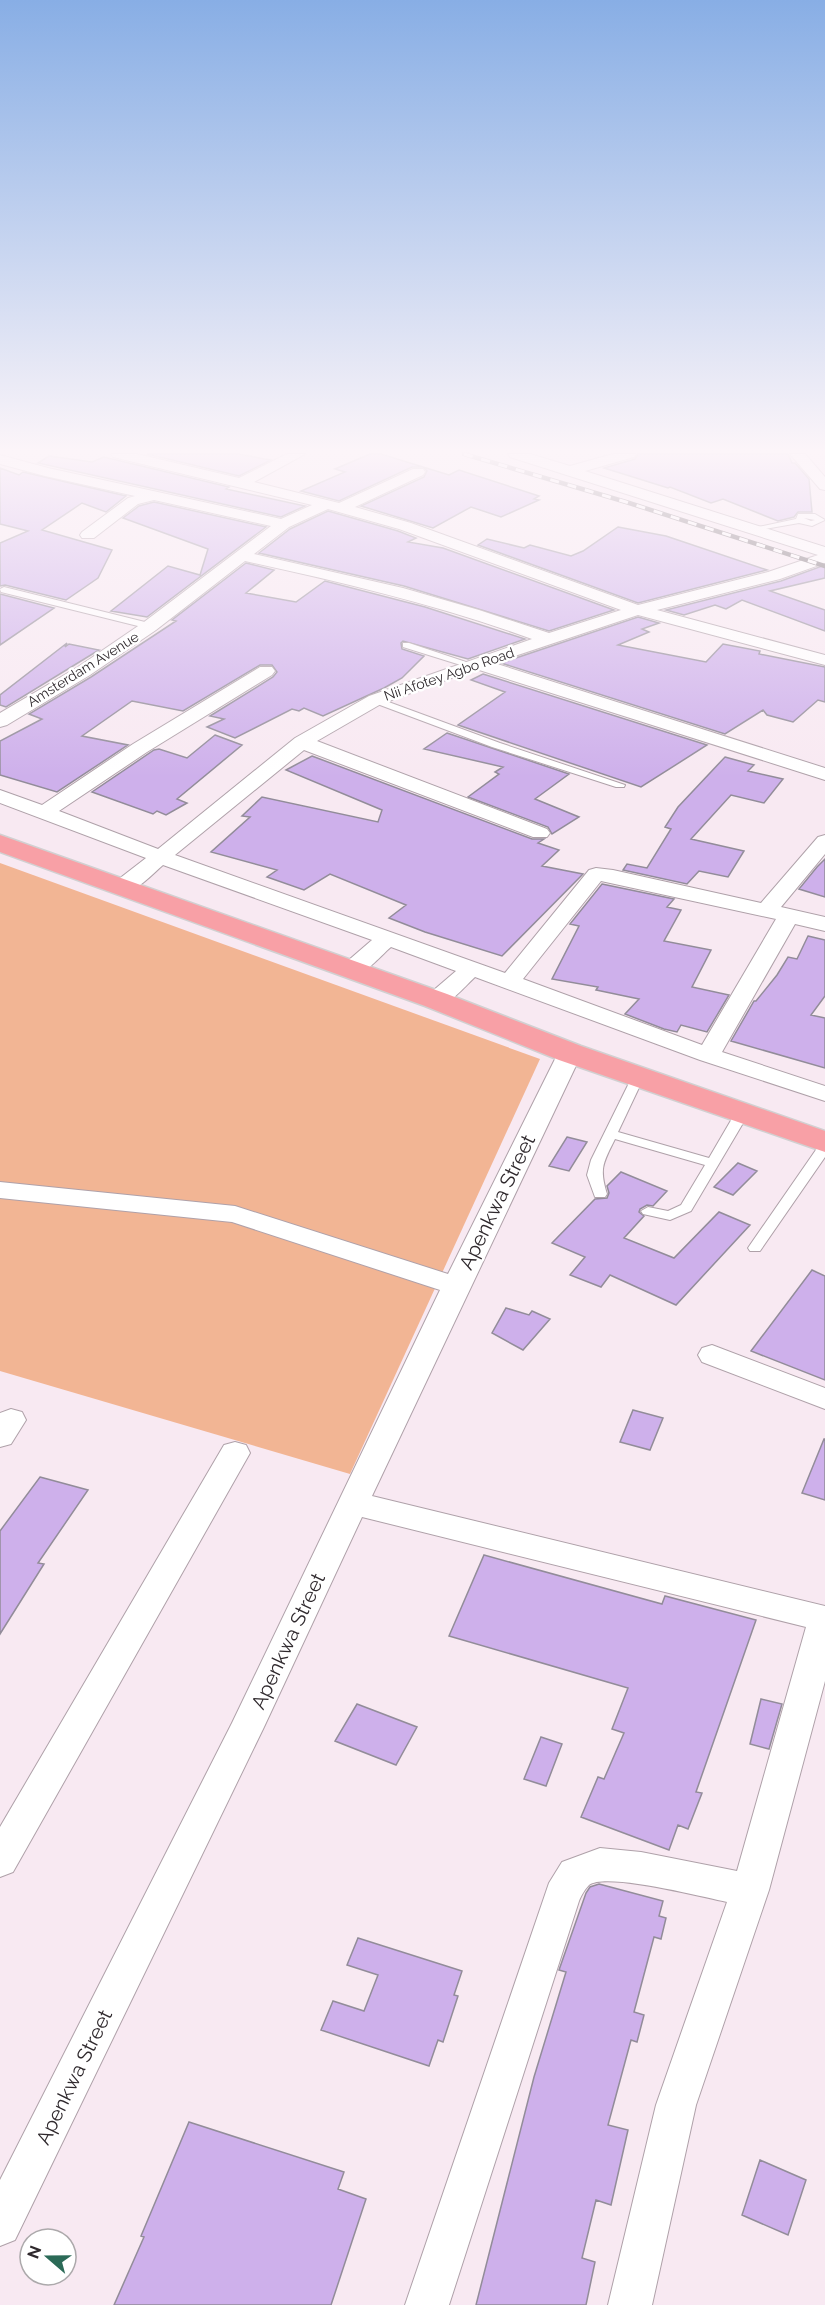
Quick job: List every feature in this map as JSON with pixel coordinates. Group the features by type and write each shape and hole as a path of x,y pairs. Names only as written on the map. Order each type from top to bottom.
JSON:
{"highway":[{"path":"0,843 436,1000 570,1053 825,1142"}],"street":[{"name":"Amsterdam Avenue","path":"0,721 84,670 150,626 236,562"},
{"path":"268,562 389,589 496,620 548,639"},
{"path":"503,562 637,610 825,660"},
{"name":"Nii Afotey Agbo Road","path":"123,887 302,742 375,700 473,664 637,610 774,576 815,562"},
{"path":"473,664 825,774"},
{"path":"45,812 140,748 266,671"},
{"path":"302,742 540,833"},
{"path":"0,796 161,857 708,1055 825,1094"},
{"path":"708,1055 778,912 825,842"},
{"path":"509,982 596,874 825,924"},
{"path":"351,970 387,939"},
{"path":"436,1000 472,968"},
{"name":"Apenkwa Street","path":"0,2225 247,1727 456,1286 570,1053"},
{"path":"0,1190 235,1214 456,1286"},
{"path":"712,1355 825,1400"},
{"path":"0,1861 234,1453"},
{"path":"353,1503 825,1620 750,1890 676,2105 630,2305"},
{"path":"427,2305 561,1894 575,1874 600,1864 641,1868 750,1890"}],"lane":[{"path":"4,590 150,626"},
{"path":"406,645 473,664"},
{"path":"375,700 496,745 620,785"},
{"path":"600,1194 594,1175 598,1160 638,1077"},
{"path":"648,1212 670,1216 687,1208 742,1113"},
{"path":"610,1134 713,1163"},
{"path":"755,1248 825,1147"}],"shaded area":[{"path":"0,863 540,1059 350,1474 0,1371"}],"building":[{"path":"0,562 106,562 98,578 66,600 5,585 0,586"},
{"path":"204,562 220,562 147,617 111,611 168,566 200,575"},
{"path":"297,562 480,562 614,610 549,631 404,586"},
{"path":"524,562 742,562 767,570 638,603"},
{"path":"246,563 274,570 246,593 296,602 325,581 425,607 525,639 468,659 403,641 402,649 424,656 402,678 323,716 304,708 299,711 292,709 235,738 207,727 224,719 210,716 273,677 277,672 272,665 260,665 183,711 132,701 82,736 128,745 57,792 0,775 0,741 42,719 29,714 91,677 176,621 172,620"},
{"path":"825,565 825,578 770,591 825,610 825,631 742,600 726,609 715,605 684,615 666,610 781,581"},
{"path":"0,594 54,608 0,645"},
{"path":"638,617 659,623 642,629 649,632 618,645 706,662 723,644 760,651 759,654 825,667 825,702 818,700 793,722 767,715 763,710 725,734 501,663"},
{"path":"67,643 65,647 69,644 99,650 6,707 0,705 0,695"},
{"path":"483,674 707,745 641,787 458,725 505,692 471,680"},
{"path":"447,733 569,774 535,799 579,817 552,834 548,827 468,797 499,774 495,772 503,767 424,749"},
{"path":"215,735 242,745 177,799 187,803 166,815 157,811 153,814 92,792 154,750 159,749 187,758"},
{"path":"312,756 532,839 544,839 538,843 559,850 542,866 583,874 502,956 389,918 406,905 330,874 304,890 267,877 277,870 211,852 250,817 242,816 262,797 378,822 382,810 286,770"},
{"path":"725,757 754,765 748,771 783,779 764,803 731,795 691,839 744,851 728,877 699,871 687,884 623,870 627,864 647,868 671,829 665,827 678,807"},
{"path":"825,859 825,897 799,889 817,867"},
{"path":"602,884 674,899 667,907 681,910 664,941 711,950 692,987 729,995 707,1032 681,1025 677,1032 664,1029 625,1014 639,999 596,990 598,987 552,979 579,926 570,924"},
{"path":"808,936 825,940 825,996 811,1015 825,1018 825,1068 731,1041 754,1001 777,975 788,957 797,959"},
{"path":"567,1137 587,1142 569,1171 549,1166"},
{"path":"738,1163 757,1171 733,1195 714,1187"},
{"path":"621,1172 667,1191 653,1206 647,1205 640,1209 639,1212 644,1216 624,1238 674,1258 719,1212 750,1225 676,1305 610,1275 601,1287 570,1275 585,1257 552,1243 595,1199 607,1198 609,1193 607,1186"},
{"path":"812,1270 825,1276 825,1380 751,1351"},
{"path":"506,1308 529,1315 532,1311 550,1319 523,1350 492,1333"},
{"path":"633,1410 663,1418 650,1450 620,1442"},
{"path":"825,1439 825,1500 802,1493"},
{"path":"40,1477 88,1490 38,1563 44,1564 0,1634 0,1531"},
{"path":"484,1555 662,1604 665,1596 756,1620 696,1792 702,1793 688,1829 678,1825 669,1850 581,1817 598,1777 604,1779 624,1733 612,1729 628,1688 449,1636"},
{"path":"761,1699 782,1704 769,1749 750,1744"},
{"path":"357,1704 417,1727 396,1765 335,1741"},
{"path":"541,1737 562,1744 546,1786 524,1779"},
{"path":"599,1884 663,1901 659,1916 666,1918 661,1939 654,1937 634,2012 644,2015 637,2042 631,2040 608,2125 628,2130 611,2205 596,2200 582,2258 595,2262 586,2305 476,2305 534,2077 566,1972 559,1970 586,1893 590,1887"},
{"path":"358,1938 462,1971 454,1995 458,1996 443,2042 438,2040 429,2066 321,2030 333,2001 364,2011 378,1975 347,1965"},
{"path":"189,2122 344,2172 338,2189 366,2199 331,2305 114,2305 144,2237 141,2236"},
{"path":"760,2160 806,2180 788,2235 742,2215"}],"railway":[{"path":"811,562 825,566"}]}
